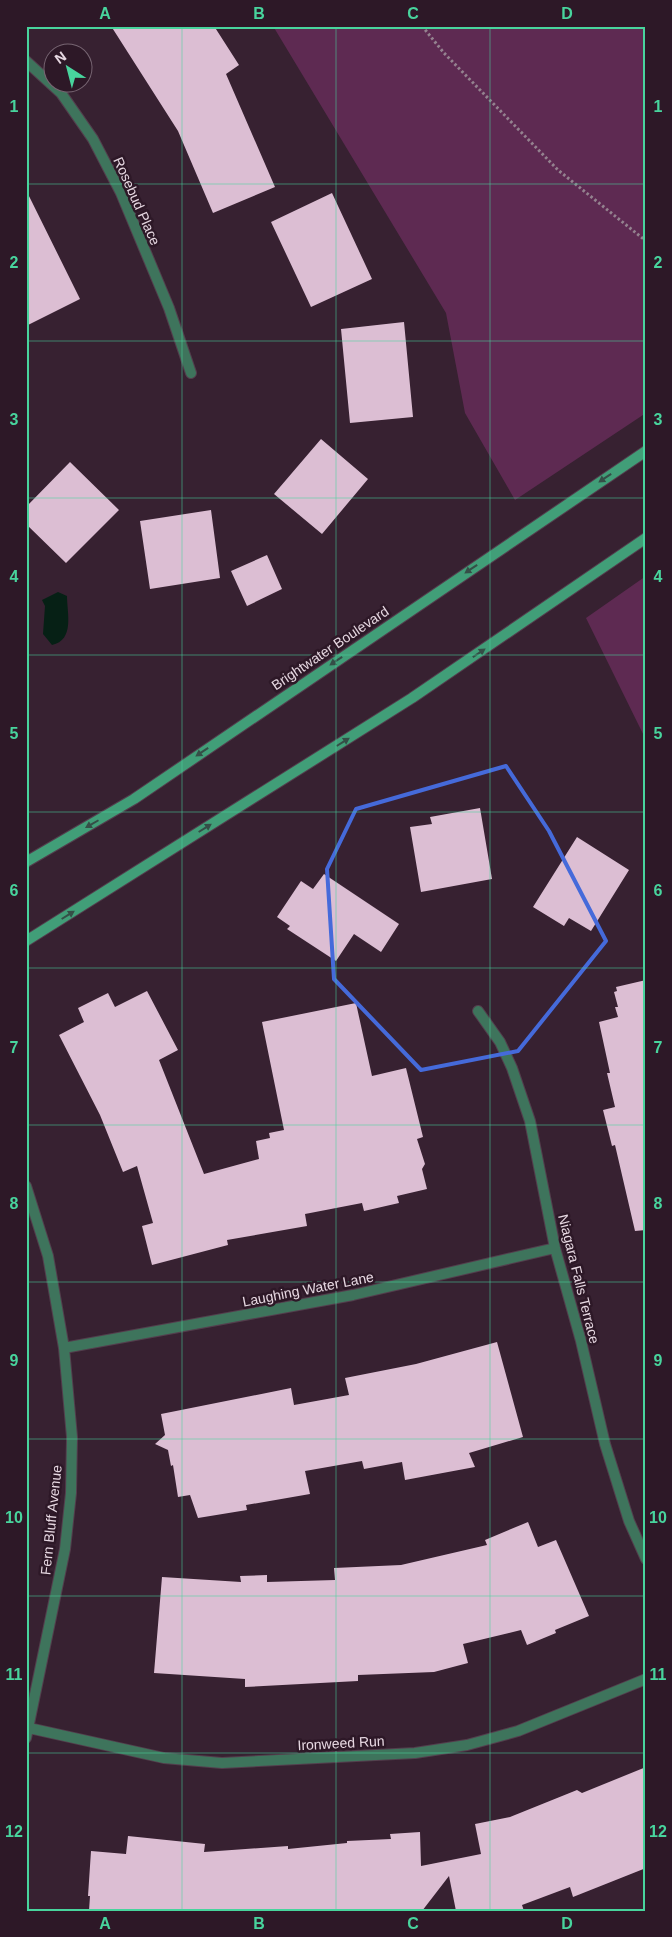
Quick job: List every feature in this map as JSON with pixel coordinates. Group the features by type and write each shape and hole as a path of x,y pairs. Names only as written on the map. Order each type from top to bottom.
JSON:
{"street":[{"name":"Rosebud Place","path":"26,61 61,93 93,139 121,193 161,290 191,373"},
{"name":"Brightwater Boulevard","path":"26,862 134,799 646,451"},
{"path":"26,941 412,698 646,538"},
{"name":"Niagara Falls Terrace","path":"478,1010 500,1042 512,1068 530,1121 555,1248 581,1341 605,1444 629,1521 646,1559"},
{"name":"Fern Bluff Avenue","path":"26,1186 48,1256 64,1348 72,1437 71,1493 65,1549 28,1733"},
{"name":"Laughing Water Lane","path":"64,1348 353,1295 555,1248"},
{"name":"Ironweed Run","path":"28,1733 164,1758 222,1763 415,1753 467,1745 518,1731 646,1679"}],"path":[{"path":"422,26 444,53 558,170 646,241"}],"highlighted area":[{"path":"506,766 549,831 606,941 518,1051 421,1070 334,979 327,869 356,809"}],"shaded area":[{"path":"273,26 646,26 646,413 515,500 465,413 446,313"},
{"path":"646,576 646,740 586,618"},
{"path":"58,592 67,596 68,625 64,638 52,645 43,634 45,606 42,600"}],"building":[{"path":"111,26 214,26 239,65 226,74 275,187 213,213 178,131"},
{"path":"26,190 80,299 26,326"},
{"path":"332,193 372,279 311,307 271,222"},
{"path":"404,322 413,417 350,423 341,329"},
{"path":"321,439 368,479 322,534 274,494"},
{"path":"70,462 119,510 66,563 26,524 26,507"},
{"path":"211,510 220,578 150,589 140,521"},
{"path":"267,555 282,589 247,606 231,571"},
{"path":"480,808 492,879 421,892 410,827 432,824 430,817"},
{"path":"577,837 629,870 591,931 569,918 564,926 533,907"},
{"path":"324,874 399,924 381,952 354,934 336,961 287,929 290,926 277,917 301,881 313,889"},
{"path":"646,980 646,1230 635,1231 615,1145 612,1146 603,1110 615,1107 607,1073 610,1073 599,1022 618,1017 615,1007 618,1007 614,992 617,991 616,987"},
{"path":"147,991 178,1050 159,1060 204,1174 259,1159 256,1141 270,1138 269,1133 284,1130 262,1022 356,1003 372,1076 406,1068 423,1137 417,1139 425,1164 422,1169 427,1189 397,1196 399,1203 364,1211 362,1203 305,1214 307,1226 227,1240 228,1245 152,1265 142,1226 153,1223 137,1166 123,1172 100,1115 59,1035 84,1022 78,1008 108,993 115,1007"},
{"path":"497,1342 523,1437 469,1453 475,1467 405,1480 402,1462 364,1469 362,1461 305,1471 310,1494 246,1505 247,1510 198,1518 190,1495 178,1497 173,1465 171,1466 168,1450 155,1444 165,1435 161,1414 291,1388 294,1405 349,1395 345,1378 416,1364"},
{"path":"528,1522 538,1547 556,1540 589,1616 555,1630 556,1633 527,1645 521,1630 463,1644 468,1663 434,1672 358,1675 358,1681 245,1687 245,1679 154,1673 162,1577 241,1582 240,1576 267,1575 267,1582 335,1580 334,1568 401,1565 487,1545 485,1540"},
{"path":"646,1767 646,1868 573,1897 570,1887 522,1905 524,1911 456,1911 449,1876 422,1911 89,1911 91,1851 126,1854 128,1836 205,1844 204,1852 288,1846 288,1849 347,1843 347,1841 391,1839 390,1834 420,1832 421,1866 481,1854 475,1824 510,1817 577,1790 582,1793"}]}
